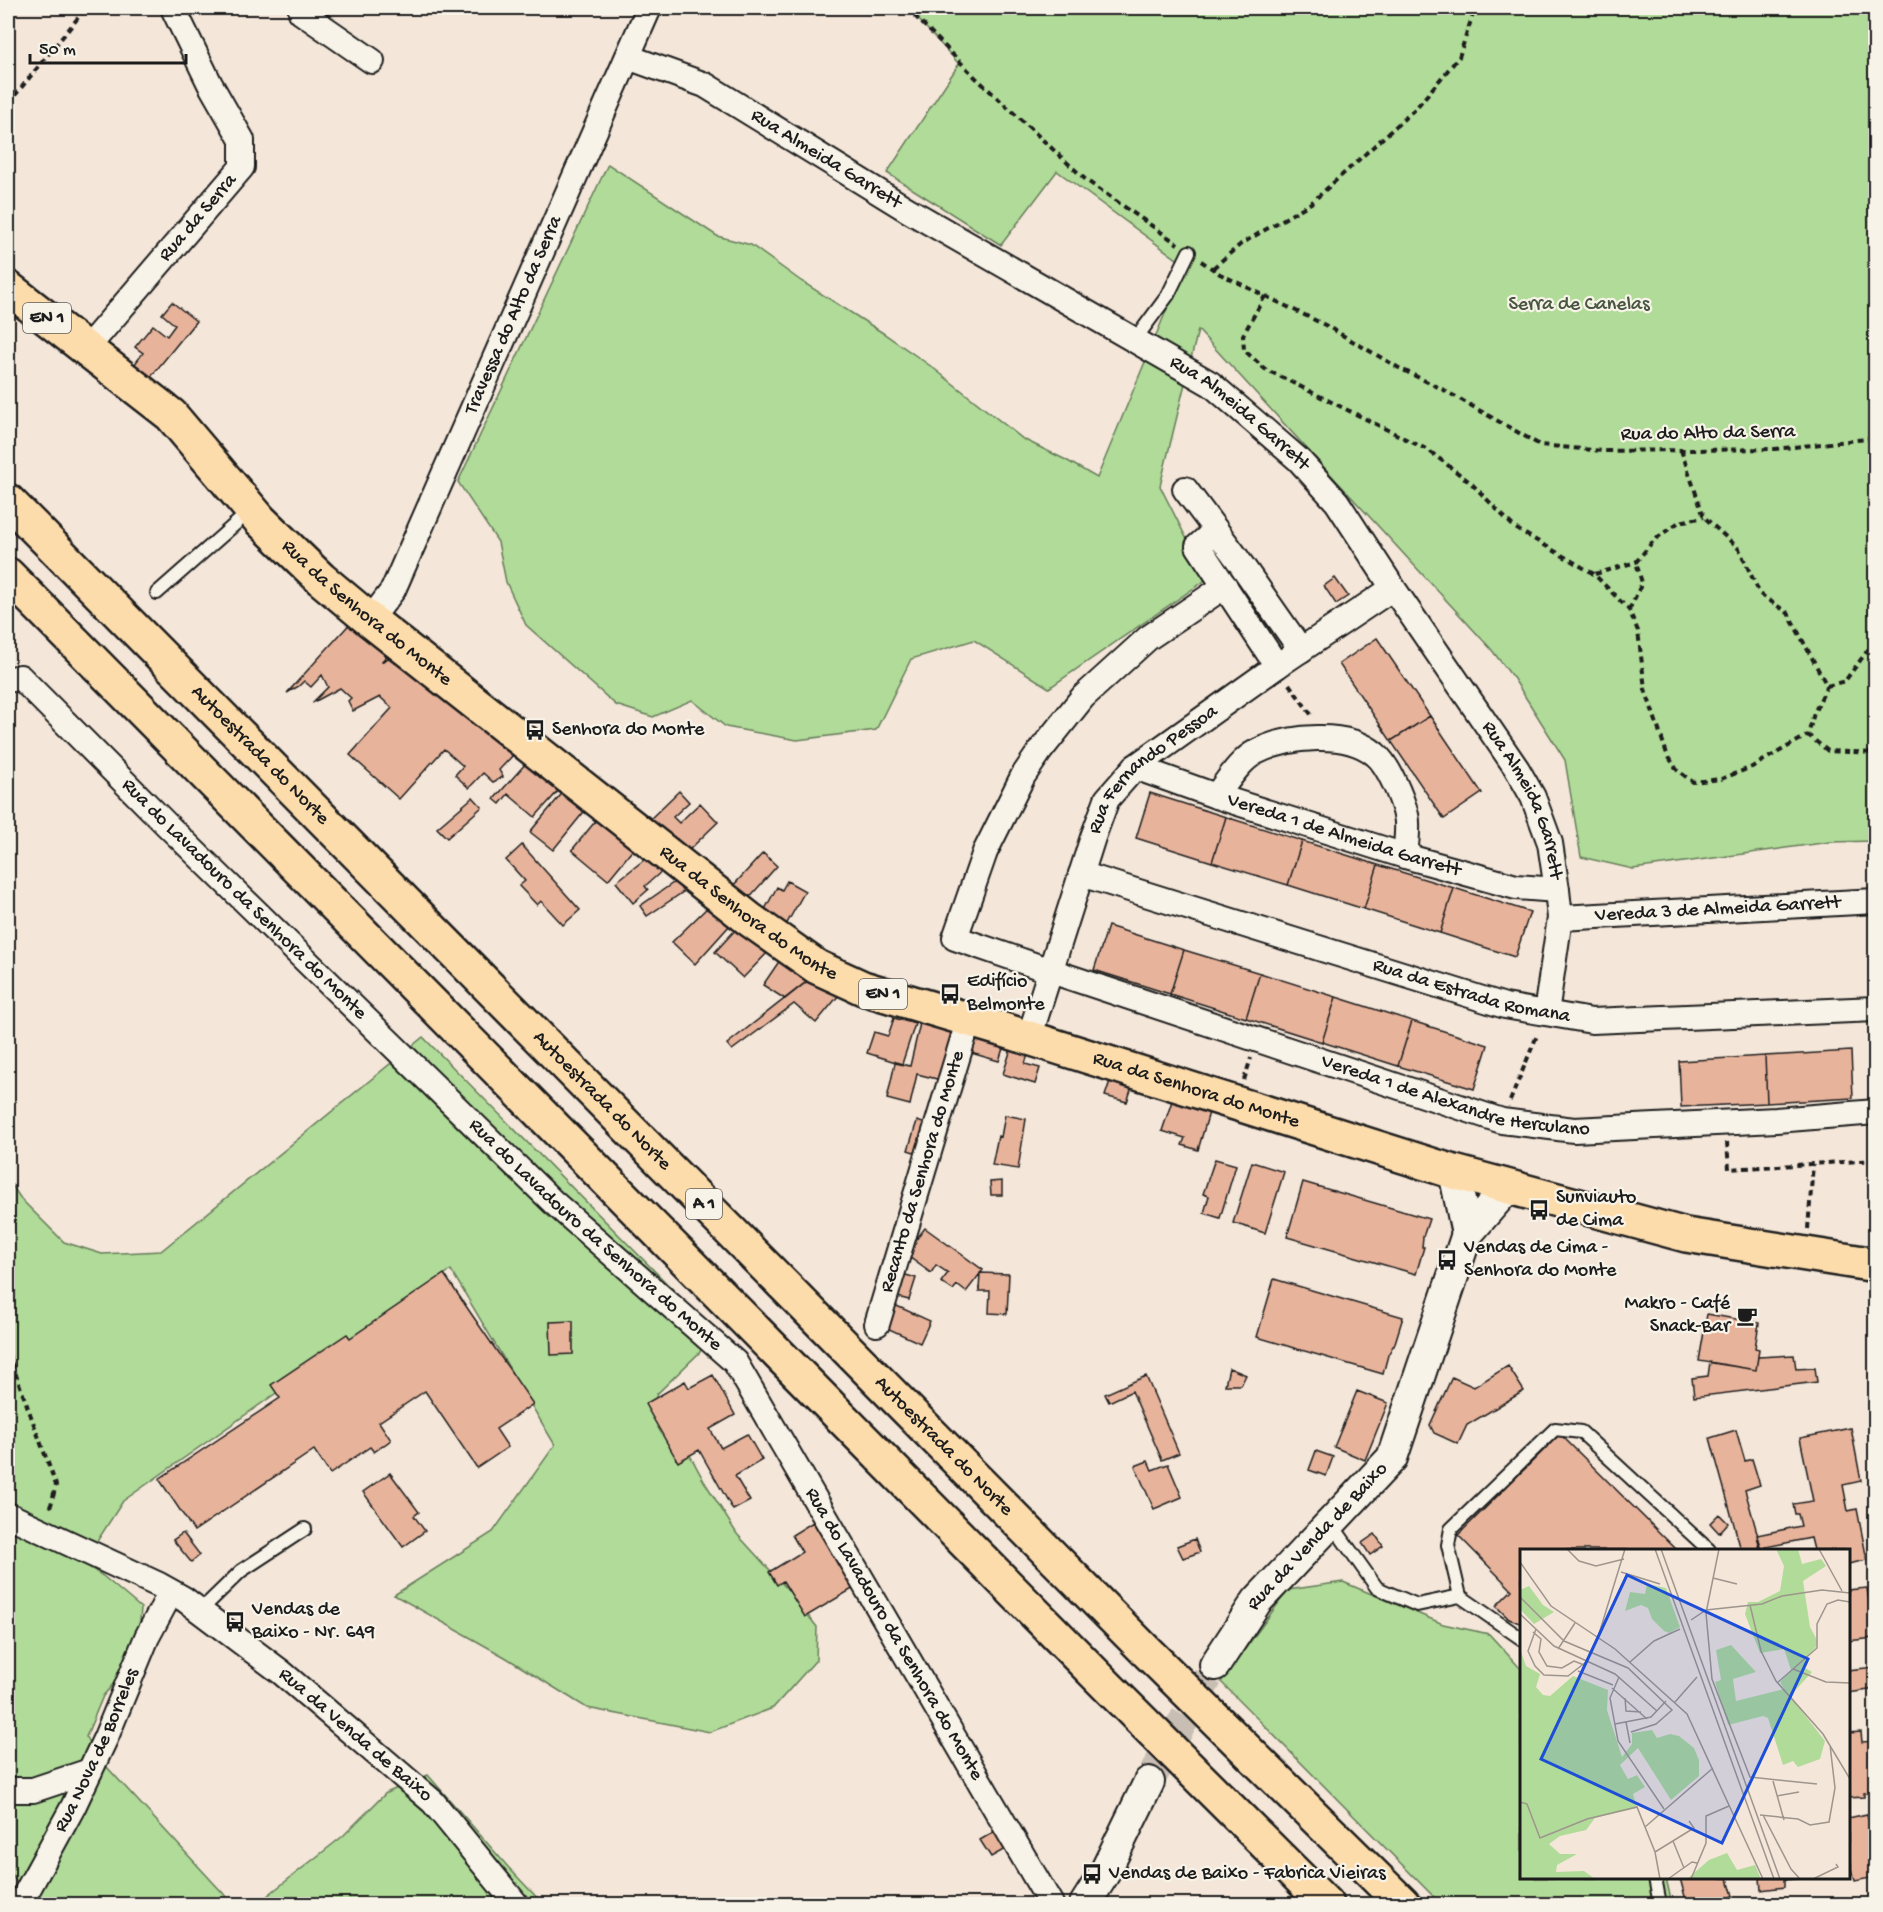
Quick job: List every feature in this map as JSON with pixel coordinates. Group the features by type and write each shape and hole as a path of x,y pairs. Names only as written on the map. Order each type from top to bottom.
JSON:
{"main road":[{"name":"Rua da Senhora do Monte","path":"8,288 171,415 251,510 321,579 749,919 817,967 863,988 969,1019 1454,1172 1686,1235 1875,1264"},
{"name":"Autoestrada do Norte","path":"8,501 1144,1649 1403,1905"},
{"path":"8,575 1326,1905"}],"street":[{"name":"Rua da Serra","path":"87,348 243,167 242,140 210,84 173,8"},
{"path":"304,8 301,12 372,61"},
{"name":"Travessa do Alto da Serra","path":"370,620 393,590 649,8"},
{"name":"Rua Almeida Garrett","path":"628,57 705,85 908,210 1211,384 1299,460 1336,502 1517,769 1533,797 1551,843 1560,918 1546,1013"},
{"path":"1185,489 1301,650"},
{"path":"1216,530 1198,546 1277,666"},
{"name":"Vereda 1 de Alexandre Herculano","path":"1225,586 1148,638 1083,697 1040,750 1023,776 985,852 955,938 1502,1121 1574,1130 1776,1120 1875,1112"},
{"name":"Rua Fernando Pessoa","path":"1029,1038 1107,799 1135,767 1277,666 1393,588"},
{"name":"Rua do Lavadouro da Senhora do Monte","path":"8,680 20,676 167,825 553,1202 735,1362 1051,1905"},
{"path":"1216,796 1254,752 1284,741 1315,737 1350,741 1375,754 1393,780 1406,816 1406,856"},
{"name":"Vereda 1 de Almeida Garrett","path":"1135,767 1216,796 1406,856 1516,887 1557,890"},
{"name":"Rua da Estrada Romana","path":"1081,874 1505,1006 1592,1021 1875,1009"},
{"name":"Vereda 3 de Almeida Garrett","path":"1560,918 1875,901"},
{"name":"Recanto da Senhora do Monte","path":"877,1324 969,1019"},
{"path":"1454,1172 1467,1234"},
{"path":"1467,1234 1509,1186"},
{"name":"Rua da Venda de Baixo","path":"1215,1665 1257,1601 1392,1458 1467,1234"},
{"name":"Rua da Venda de Baixo","path":"8,1515 171,1592 281,1672 433,1802 516,1905"},
{"name":"Rua Nova de Borreles","path":"20,1905 73,1807 147,1637 171,1592"},
{"path":"8,1790 33,1790 90,1771"},
{"path":"1085,1905 1104,1874 1149,1782"}],"lane":[{"path":"1134,341 1168,295 1189,252"},
{"path":"158,593 251,510"},
{"path":"1520,1638 1460,1596 1448,1545 1451,1529 1555,1429 1581,1432 1707,1549"},
{"path":"1330,1522 1377,1588 1417,1605 1460,1596"},
{"path":"200,1611 241,1571 305,1529"},
{"path":"1655,1879 1660,1905"}],"path":[{"path":"8,104 86,8"},
{"path":"907,8 990,92 1086,180 1213,268 1265,296 1243,335 1244,350 1265,369 1428,450 1471,483 1515,528 1594,574 1629,610 1638,631 1645,689 1667,754 1677,770 1693,782 1721,779 1752,768 1808,735 1814,713 1827,686 1845,681 1875,639"},
{"path":"1213,268 1241,244 1311,203 1416,108 1459,57 1475,8"},
{"name":"Rua do Alto da Serra","path":"1265,296 1442,389 1540,445 1603,451 1775,449 1875,438"},
{"path":"1681,450 1704,517 1739,549 1760,594 1788,613 1827,686"},
{"path":"1594,574 1636,562 1654,540 1679,522 1704,517"},
{"path":"1629,610 1642,583 1636,562"},
{"path":"1295,692 1306,708"},
{"path":"1808,735 1828,751 1875,753"},
{"path":"1502,1121 1546,1013"},
{"path":"1237,1103 1252,1055"},
{"path":"1737,1139 1727,1140 1729,1168 1875,1160"},
{"path":"1806,1254 1813,1164"},
{"path":"8,1353 56,1485 51,1505 30,1524"}],"green space":[{"name":"Serra de Canelas","path":"908,8 1875,8 1875,841 1830,842 1633,869 1581,857 1565,760 1514,679 1491,649 1198,330 1160,486 1207,579 1049,688 974,640 911,659 876,730 797,740 726,727 692,700 653,717 616,705 526,625 506,582 498,542 458,482 608,164 717,236 751,245 801,281 932,367 1023,439 1097,478 1185,265 1057,171 1001,245 887,173 959,64"},
{"path":"423,1037 711,1328 700,1352 657,1394 704,1481 737,1534 789,1591 817,1627 816,1660 773,1708 710,1732 587,1708 505,1657 394,1595 493,1532 555,1445 451,1270 123,1501 83,1563 103,1576 141,1608 137,1656 103,1696 86,1737 94,1753 233,1904 28,1904 8,1867 8,1538 10,1531 8,1529 8,1179 21,1199 64,1242 102,1254 161,1251"},
{"path":"1343,1582 1443,1624 1489,1634 1520,1668 1520,1879 1666,1879 1672,1904 1441,1904 1221,1682 1288,1590"},
{"path":"428,1775 543,1904 257,1904 343,1836 386,1793"}],"building":[{"path":"172,302 196,321 150,378 134,365 143,353 135,347 153,325 167,336 175,325 162,314"},
{"path":"1335,578 1348,596 1336,604 1324,586"},
{"path":"355,618 391,651 381,662 401,651 514,754 499,770 503,777 493,782 483,773 469,788 455,775 463,766 444,749 399,799 350,755 392,708 380,697 353,711 348,701 351,698 340,688 312,703 328,687 322,675 311,687 304,681 287,693"},
{"path":"1377,638 1430,716 1391,741 1339,664"},
{"path":"1430,716 1482,793 1444,819 1391,741"},
{"path":"528,761 560,789 535,817 508,794 500,804 494,799"},
{"path":"565,790 587,808 553,850 530,832"},
{"path":"679,791 689,802 673,817 679,823 700,803 718,822 688,851 677,839 670,845 648,821"},
{"path":"1150,793 1226,817 1212,862 1136,838"},
{"path":"473,797 482,807 447,838 437,828"},
{"path":"1226,817 1302,841 1288,885 1212,862"},
{"path":"598,818 635,847 608,880 572,850"},
{"path":"1302,841 1378,865 1364,909 1288,885"},
{"path":"522,845 580,910 563,925 541,901 537,905 519,886 525,881 506,860"},
{"path":"763,853 777,866 747,900 732,887"},
{"path":"649,856 662,871 645,886 648,890 633,903 616,882"},
{"path":"1378,865 1454,888 1440,933 1364,909"},
{"path":"676,881 683,892 647,916 640,906"},
{"path":"787,881 805,891 786,925 763,913 777,887 782,890"},
{"path":"1454,888 1530,912 1515,957 1440,933"},
{"path":"709,906 730,925 695,964 672,942"},
{"path":"1108,926 1184,950 1170,994 1094,970"},
{"path":"738,927 767,953 743,978 715,952"},
{"path":"1184,950 1260,973 1246,1018 1170,994"},
{"path":"780,960 810,979 785,999 763,985"},
{"path":"1260,973 1336,997 1322,1042 1246,1018"},
{"path":"810,979 839,995 816,1023 794,1004 732,1050 727,1044"},
{"path":"1336,997 1412,1021 1398,1066 1322,1042"},
{"path":"894,1018 915,1024 902,1064 867,1053 874,1032 888,1036"},
{"path":"921,1019 957,1027 945,1081 917,1074 910,1105 887,1099 895,1063 910,1066"},
{"path":"1412,1021 1488,1045 1474,1089 1398,1066"},
{"path":"976,1037 1004,1045 999,1061 971,1053"},
{"path":"1012,1046 1029,1051 1025,1064 1040,1068 1035,1084 1003,1074"},
{"path":"1851,1051 1853,1098 1767,1103 1765,1056"},
{"path":"1765,1056 1767,1103 1681,1107 1679,1061"},
{"path":"1111,1078 1133,1084 1127,1102 1105,1096"},
{"path":"1173,1098 1210,1109 1198,1150 1182,1145 1185,1138 1162,1131"},
{"path":"1005,1115 1026,1119 1018,1169 992,1165"},
{"path":"917,1121 932,1126 923,1155 908,1150"},
{"path":"1215,1159 1236,1165 1220,1218 1204,1213 1209,1196 1203,1194"},
{"path":"1252,1162 1284,1172 1265,1233 1233,1223"},
{"path":"1002,1181 1002,1195 991,1195 990,1182"},
{"path":"1303,1182 1429,1219 1416,1274 1287,1237"},
{"path":"925,1228 983,1270 966,1292 957,1285 953,1290 941,1282 948,1273 936,1265 931,1273 905,1254"},
{"path":"896,1272 916,1278 909,1300 890,1295"},
{"path":"980,1273 1009,1274 1007,1314 989,1313 990,1291 979,1291"},
{"path":"444,1274 533,1404 496,1429 508,1447 477,1468 425,1391 379,1422 391,1440 374,1452 370,1447 330,1474 314,1450 194,1531 159,1479 280,1398 271,1385 347,1334 350,1338"},
{"path":"1274,1279 1403,1317 1383,1374 1257,1337"},
{"path":"888,1302 930,1321 920,1343 878,1324"},
{"path":"1707,1314 1759,1323 1755,1348 1759,1349 1756,1370 1699,1361"},
{"path":"573,1321 573,1354 551,1355 550,1322"},
{"path":"1794,1355 1796,1369 1815,1368 1817,1382 1694,1397 1692,1378 1708,1376 1710,1362 1756,1370 1758,1357"},
{"path":"1508,1366 1524,1391 1467,1425 1458,1444 1434,1433 1430,1425 1452,1377 1474,1387"},
{"path":"1229,1368 1246,1375 1241,1385 1225,1385"},
{"path":"713,1375 735,1415 710,1429 721,1448 747,1434 762,1460 735,1476 750,1501 733,1510 699,1450 678,1462 645,1404 685,1381 689,1388"},
{"path":"1146,1376 1179,1453 1162,1460 1132,1391 1109,1402 1105,1394"},
{"path":"1357,1391 1388,1403 1365,1460 1334,1447"},
{"path":"1851,1428 1861,1481 1843,1485 1848,1511 1857,1509 1867,1560 1850,1564 1850,1549 1814,1549 1811,1538 1760,1549 1757,1535 1801,1526 1793,1504 1813,1501 1800,1438"},
{"path":"1736,1430 1745,1461 1752,1459 1760,1485 1745,1490 1762,1549 1741,1549 1710,1438"},
{"path":"1560,1434 1676,1549 1520,1549 1520,1623 1509,1619 1496,1606 1512,1590 1458,1535"},
{"path":"1316,1451 1333,1457 1326,1476 1309,1470"},
{"path":"1148,1461 1152,1470 1168,1464 1182,1497 1154,1509 1135,1466"},
{"path":"390,1473 419,1512 414,1516 425,1531 403,1547 363,1492"},
{"path":"1719,1514 1728,1523 1719,1533 1710,1523"},
{"path":"813,1522 854,1588 805,1617 783,1581 777,1585 769,1572 802,1552 792,1535"},
{"path":"183,1533 200,1555 191,1562 173,1540"},
{"path":"1375,1534 1383,1546 1370,1555 1362,1543"},
{"path":"1195,1539 1200,1552 1183,1558 1177,1546"},
{"path":"1867,1588 1874,1638 1850,1641 1850,1590"},
{"path":"1875,1667 1876,1689 1850,1693 1850,1670"},
{"path":"1861,1732 1862,1742 1876,1741 1876,1792 1864,1793 1864,1797 1850,1798 1850,1733"},
{"path":"1867,1814 1869,1822 1876,1820 1876,1877 1855,1881 1850,1860 1850,1818"},
{"path":"997,1830 1007,1848 991,1857 980,1840"},
{"path":"1680,1879 1728,1879 1733,1896 1703,1904 1687,1904"},
{"path":"1760,1879 1794,1879 1784,1880 1784,1887 1761,1890"}],"tunnel":[{"path":"1149,1782 1215,1665"}],"place":[{"name":"Senhora do Monte","path":"535,730"},
{"name":"Edifício Belmonte","path":"950,994"},
{"name":"Sunviauto de Cima","path":"1539,1210"},
{"name":"Vendas de Cima - Senhora do Monte","path":"1447,1260"},
{"name":"Makro - Café Snack-Bar","path":"1747,1316"},
{"name":"Vendas de Baixo - Nr. 649","path":"235,1622"},
{"name":"Vendas de Baixo - Fabrica Vieiras","path":"1092,1874"}]}
